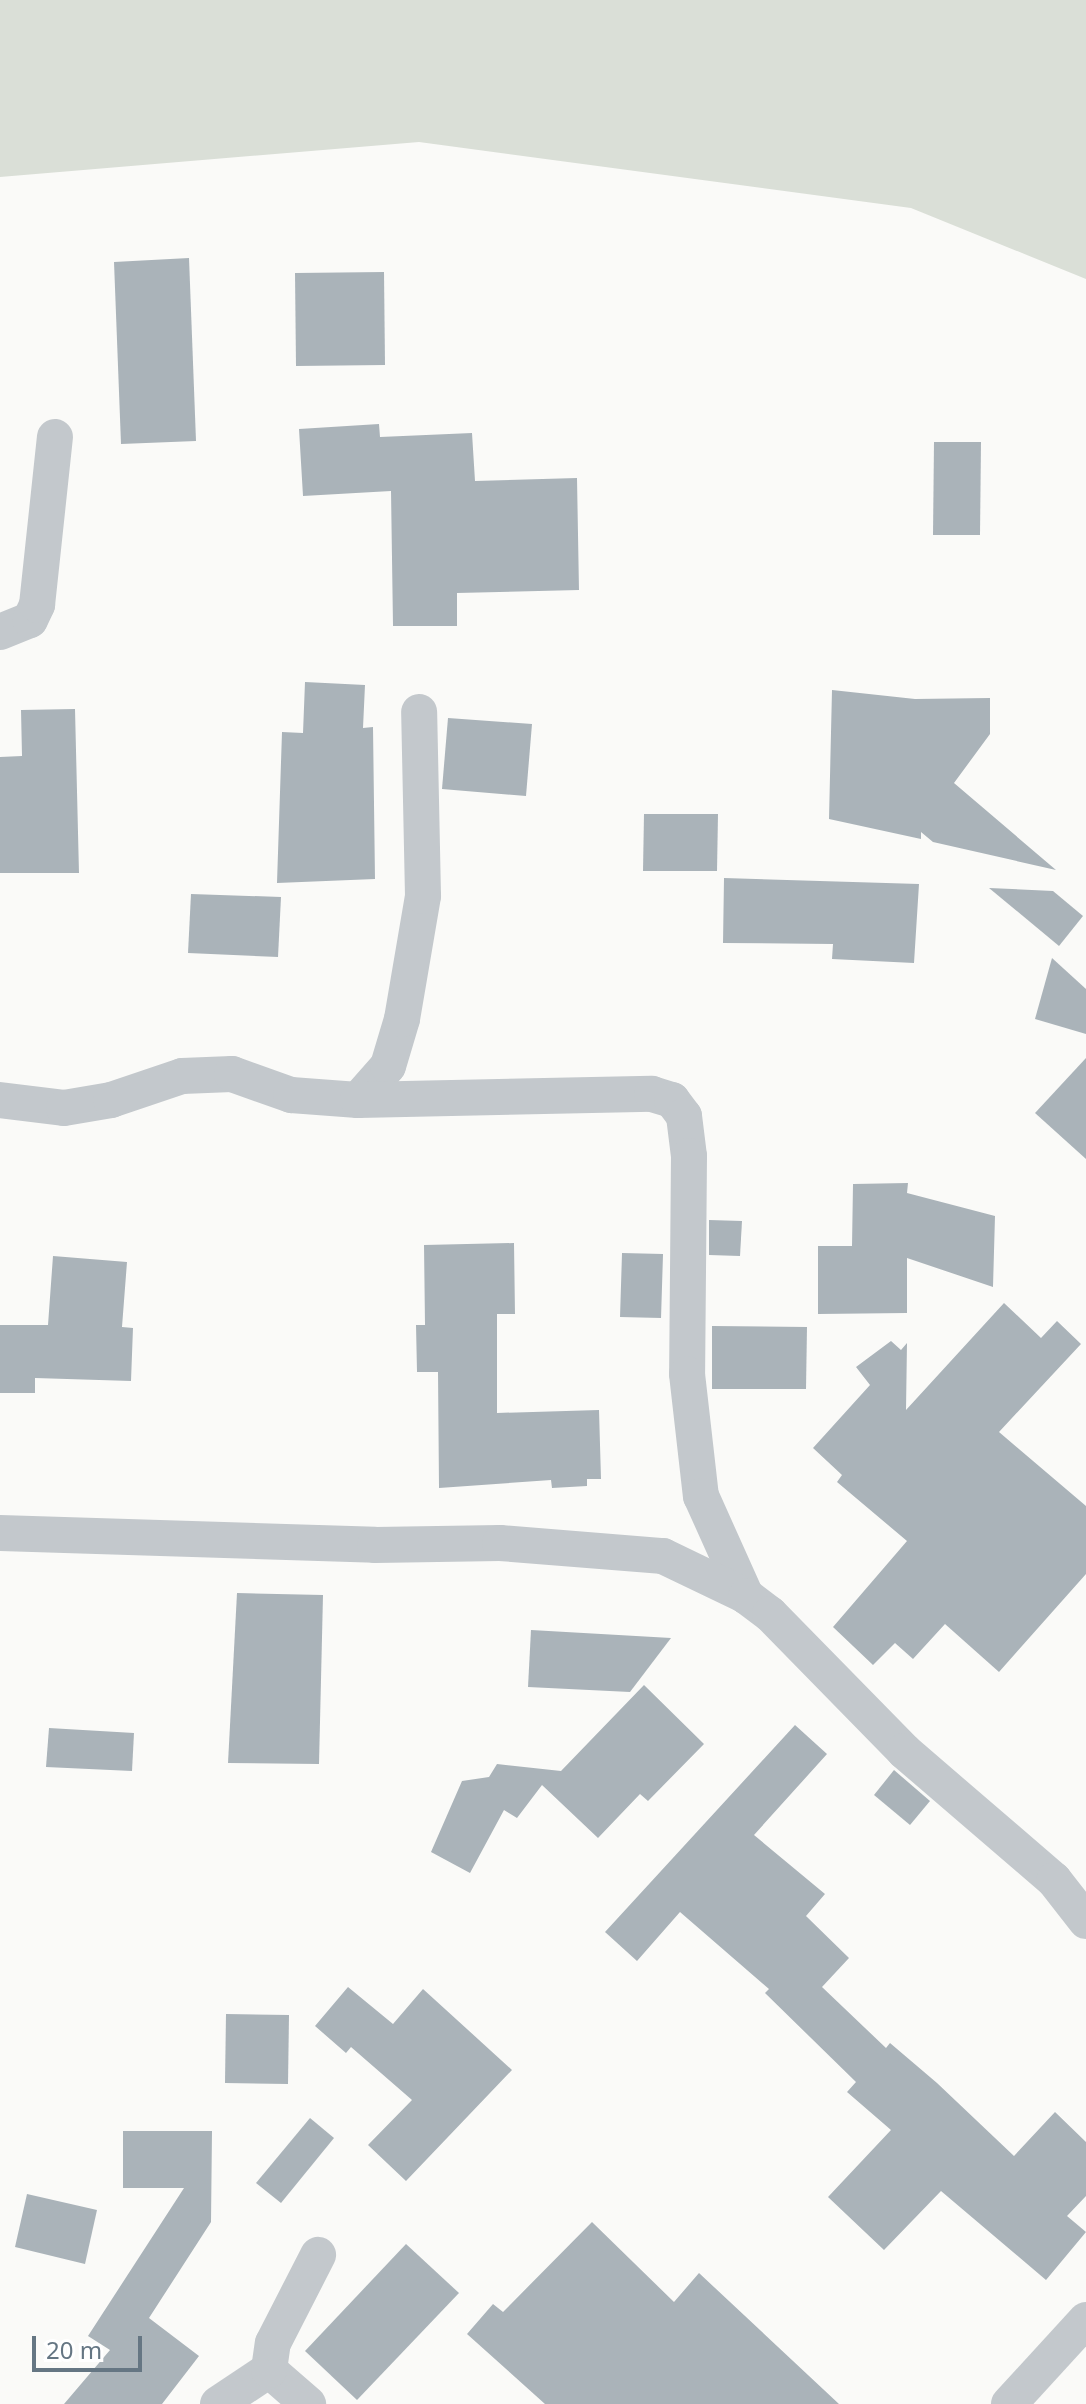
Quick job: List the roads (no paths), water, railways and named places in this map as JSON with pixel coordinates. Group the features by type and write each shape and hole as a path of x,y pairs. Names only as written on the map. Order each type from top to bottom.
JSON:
{"street":[{"path":"0,632 30,620 37,605 55,437"},
{"path":"358,1100 388,1066 402,1019 423,896 419,712"},
{"path":"0,1100 64,1108 111,1100 182,1076 232,1074 291,1095 358,1100 652,1094 678,1108 684,1116 689,1156 687,1374 701,1496 746,1596"},
{"path":"0,1533 500,1543 663,1556 746,1596 904,1751 1054,1880 1086,1921"},
{"path":"218,2404 269,2370 273,2343 318,2255"},
{"path":"1009,2404 1086,2320"},
{"path":"269,2370 308,2404"}]}
